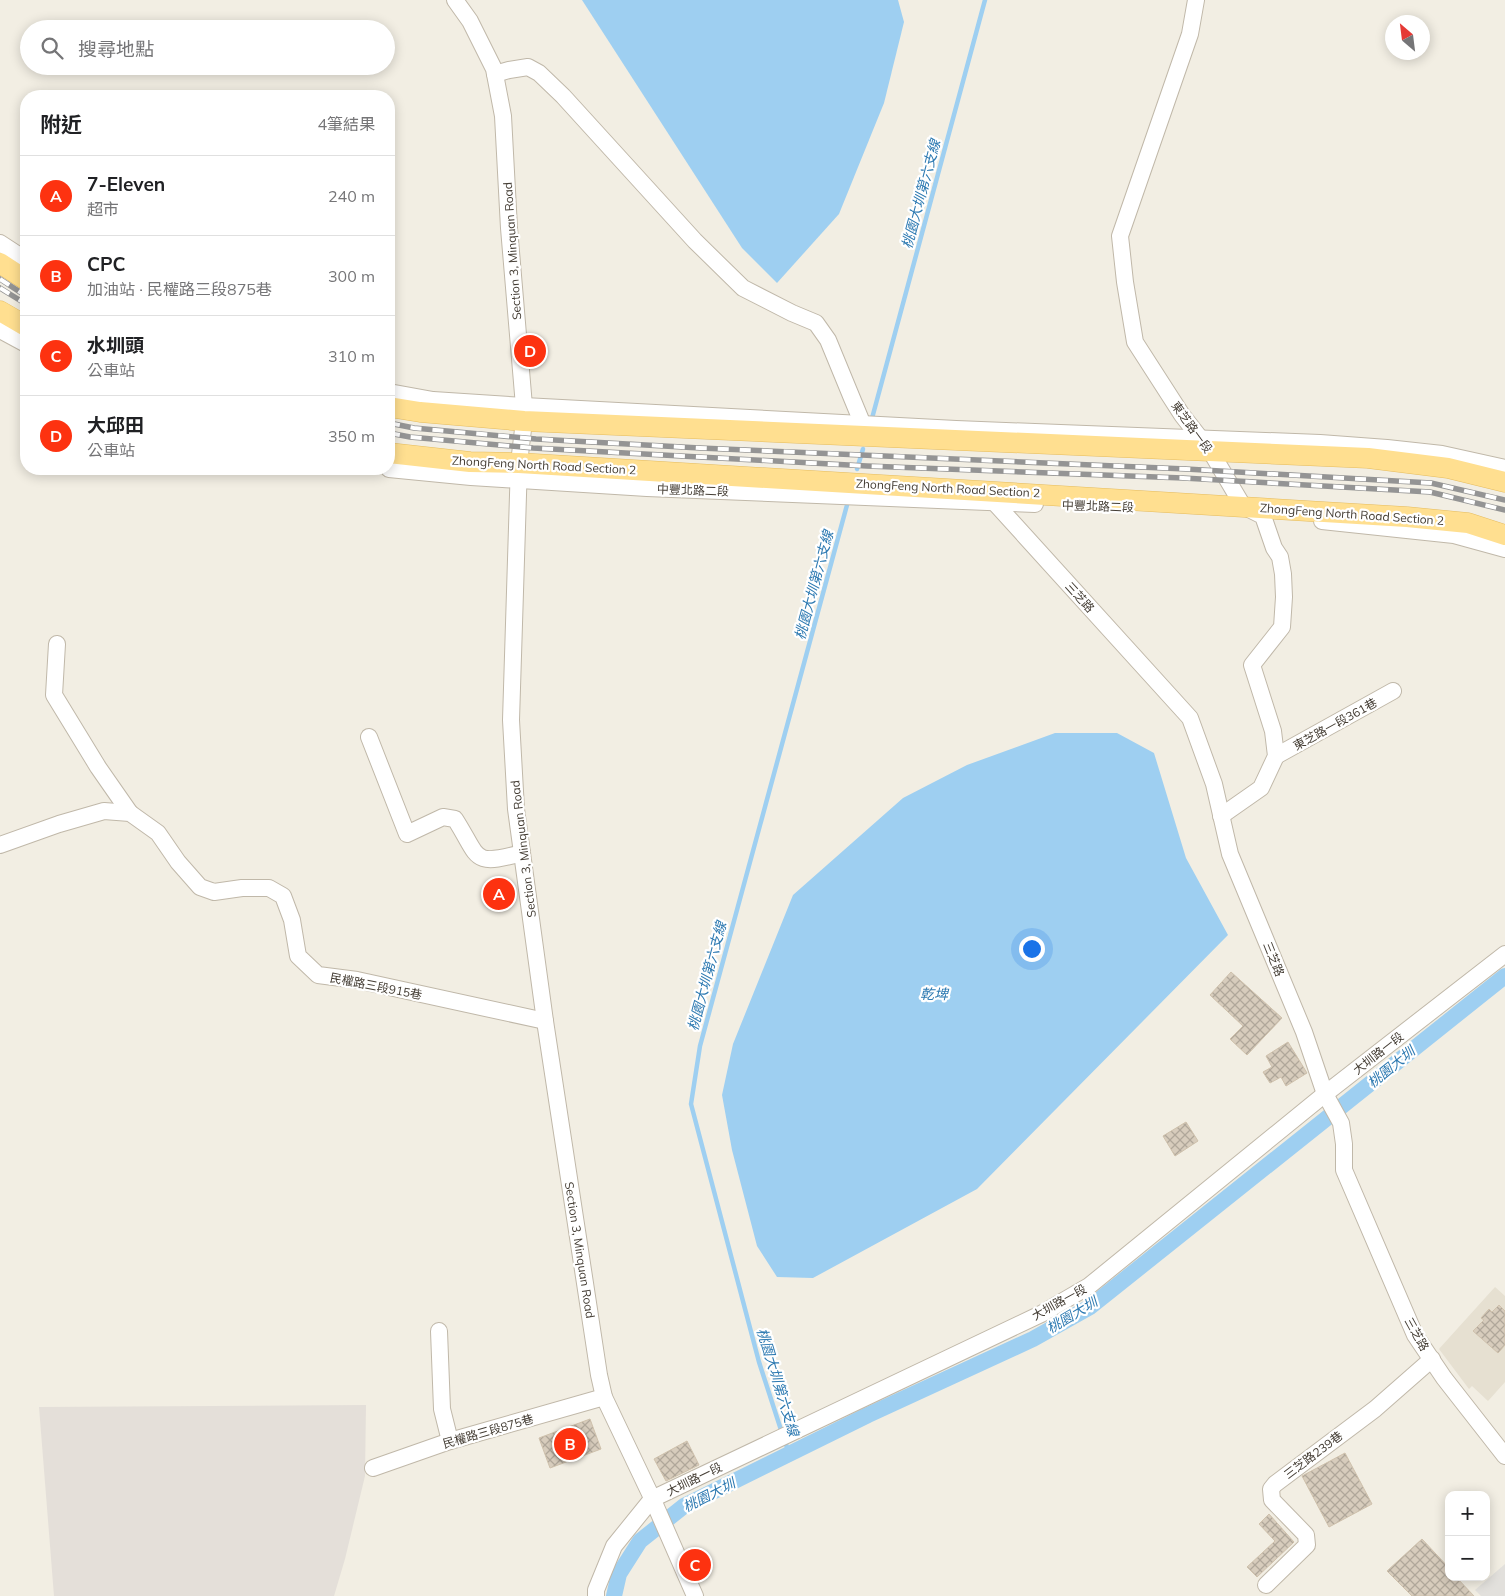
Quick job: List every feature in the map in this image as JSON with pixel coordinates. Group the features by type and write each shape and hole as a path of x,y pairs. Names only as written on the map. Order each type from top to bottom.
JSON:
{"main road":[{"path":"0,263 20,276"},
{"path":"0,311 20,323"},
{"path":"395,408 420,412 524,414 1205,445 1368,458 1448,468 1505,482"},
{"name":"ZhongFeng North Road Section 2","path":"395,454 470,462 519,472 1243,506 1407,516 1468,523 1505,535"}],"street":[{"name":"Section 3, Minquan Road","path":"455,0 470,21 494,69 503,116 509,228 524,414 519,472 511,720 516,809 545,1021 596,1356 604,1397 677,1553 695,1596"},
{"name":"東芝路一段","path":"1196,0 1190,34 1120,236 1135,342 1182,415 1205,445 1243,506"},
{"path":"495,74 528,67 539,73 563,96 695,242 743,288 816,323 828,340 863,424"},
{"path":"0,244 20,256"},
{"path":"0,330 20,341"},
{"path":"395,393 524,414 863,424 1205,445 1387,448 1442,454 1505,468"},
{"name":"中豐北路二段","path":"395,470 470,477 519,472 647,488 1199,510 1454,535 1505,549"},
{"name":"三芝路","path":"994,502 1190,718 1214,784 1230,854 1339,1121 1344,1144 1344,1170 1415,1335 1502,1453"},
{"path":"1221,816 1261,788 1276,756 1273,731 1252,665 1282,627 1283,574 1280,557 1274,548 1263,516 1243,506"},
{"path":"57,644 54,695 130,813"},
{"name":"東芝路一段361巷","path":"1276,756 1393,692"},
{"path":"369,737 407,834 443,817 455,820 476,855 484,860 496,860 522,853"},
{"path":"0,845 59,824 104,811 130,813"},
{"name":"民權路三段915巷","path":"130,813 158,833 178,862 200,887 214,892 242,888 269,888 283,896 292,920 298,956 318,974 357,980 545,1021"},
{"name":"大圳路一段","path":"596,1596 596,1590 614,1546 652,1499 1041,1314 1089,1286 1328,1098 1505,954"},
{"path":"439,1331 442,1409 450,1441"},
{"name":"三芝路239巷","path":"1266,1585 1307,1545 1306,1535 1272,1500 1271,1489 1275,1484 1375,1409 1432,1359"},
{"name":"民權路三段875巷","path":"373,1468 450,1441 604,1397"}],"shaded area":[{"path":"1495,1287 1505,1296 1505,1382 1488,1401 1472,1386 1469,1389 1439,1349"},
{"path":"366,1405 365,1476 334,1596 54,1596 39,1407"},
{"path":"1505,1564 1505,1596 1481,1596 1475,1590 1485,1581 1490,1581 1490,1577"}],"water":[{"path":"582,0 898,0 904,22 884,103 839,214 777,283 742,248"},
{"name":"乾埤","path":"1055,733 1117,733 1154,753 1186,858 1228,935 977,1189 813,1278 777,1277 757,1246 732,1150 722,1095 733,1044 793,895 903,798 967,765"}],"building":[{"path":"1231,972 1282,1018 1247,1055 1230,1039 1243,1026 1210,995"},
{"path":"1288,1042 1307,1073 1286,1086 1281,1077 1270,1083 1263,1072 1272,1067 1266,1056"},
{"path":"1186,1122 1198,1141 1175,1156 1163,1136"},
{"path":"1499,1305 1505,1311 1505,1345 1498,1353 1473,1331 1484,1320 1481,1318 1489,1309 1492,1312"},
{"path":"590,1419 601,1449 550,1468 539,1438"},
{"path":"687,1441 699,1465 666,1481 654,1459"},
{"path":"1345,1453 1372,1504 1329,1527 1302,1476"},
{"path":"1269,1514 1294,1542 1257,1577 1247,1567 1275,1541 1259,1524"},
{"path":"1422,1539 1445,1564 1445,1581 1460,1581 1474,1596 1412,1596 1387,1571"}],"waterway":[{"name":"桃園大圳第六支線","path":"871,422 985,0"},
{"name":"桃園大圳第六支線","path":"857,469 863,449"},
{"name":"桃園大圳第六支線","path":"782,1433 759,1362 691,1104 700,1046 847,505"},
{"name":"桃園大圳","path":"614,1596 619,1574 640,1541 684,1506 868,1415 1033,1339 1090,1307 1505,976"},
{"name":"桃園大圳第六支線","path":"785,1441 789,1454"}],"railway":[{"path":"0,279 20,292"},
{"path":"0,288 20,300"},
{"path":"395,424 414,428 536,439 1186,469 1431,483 1505,500"},
{"path":"395,434 533,448 867,466 1183,478 1430,492 1505,510"}],"place":[{"name":"大邱田","path":"530,351"},
{"name":"7-Eleven","path":"499,894"},
{"name":"CPC","path":"570,1444"},
{"name":"水圳頭","path":"695,1565"}]}
